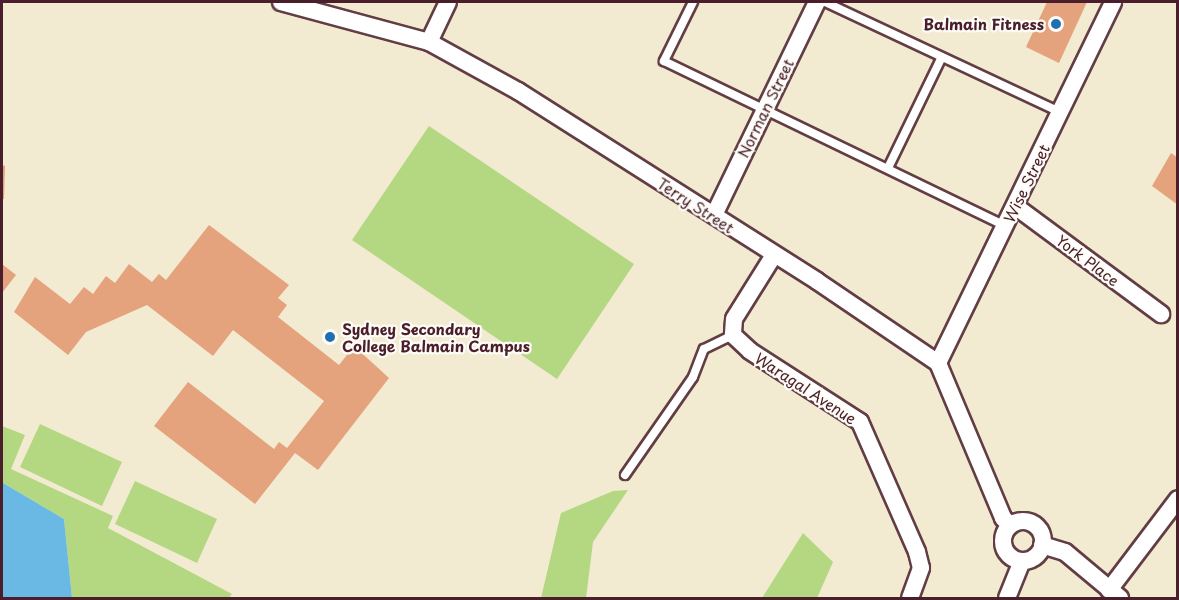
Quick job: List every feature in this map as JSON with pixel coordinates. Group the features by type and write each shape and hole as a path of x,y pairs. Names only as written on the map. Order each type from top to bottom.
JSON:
{"street":[{"name":"Terry Street","path":"281,2 429,42 518,91 714,215 938,363"},
{"path":"429,42 448,2"},
{"name":"Norman Street","path":"714,215 817,2"},
{"name":"Wise Street","path":"938,363 1113,2"},
{"name":"York Place","path":"1015,206 1161,314"},
{"path":"734,335 735,319 774,255"},
{"name":"Waragal Avenue","path":"734,335 750,351 860,422 917,552 921,568 910,598"},
{"path":"938,363 1003,518 1010,525"},
{"path":"1042,545 1065,552 1115,594 1178,499"},
{"path":"1022,521 1034,524 1041,533 1042,545 1035,557 1022,561 1009,556 1003,544 1010,525 1022,521"},
{"path":"1007,598 1022,561"}],"lane":[{"path":"693,2 664,61 1005,226"},
{"path":"825,2 1061,113"},
{"path":"888,168 942,57"},
{"path":"625,475 693,377 704,349 734,335"}],"green space":[{"path":"429,126 634,264 557,379 352,240"},
{"path":"40,424 122,462 102,506 20,467"},
{"path":"2,426 25,435 11,469 113,516 108,528 232,594 229,598 72,598 64,519 3,483"},
{"path":"135,481 217,519 197,563 115,524"},
{"path":"628,490 593,542 586,598 541,598 561,513 613,491"},
{"path":"803,533 833,562 817,598 762,598"}],"water":[{"path":"2,471 3,483 64,519 72,598 2,598"}],"building":[{"name":"Balmain Fitness","path":"1047,2 1087,2 1059,63 1026,47"},
{"path":"1171,153 1178,158 1178,205 1152,186"},
{"path":"2,165 5,166 4,199 2,199"},
{"path":"209,225 289,285 278,298 287,305 278,317 339,365 354,346 389,378 318,470 295,453 255,504 154,426 188,382 274,449 279,442 287,448 324,401 233,330 213,356 147,305 86,332 68,355 14,312 35,277 70,304 84,287 93,294 106,276 115,283 129,264 152,282 159,274 166,280"},
{"path":"2,264 16,275 2,293"}],"place":[{"name":"Balmain Fitness","path":"1056,24"},
{"name":"Sydney Secondary College Balmain Campus","path":"330,337"}]}
